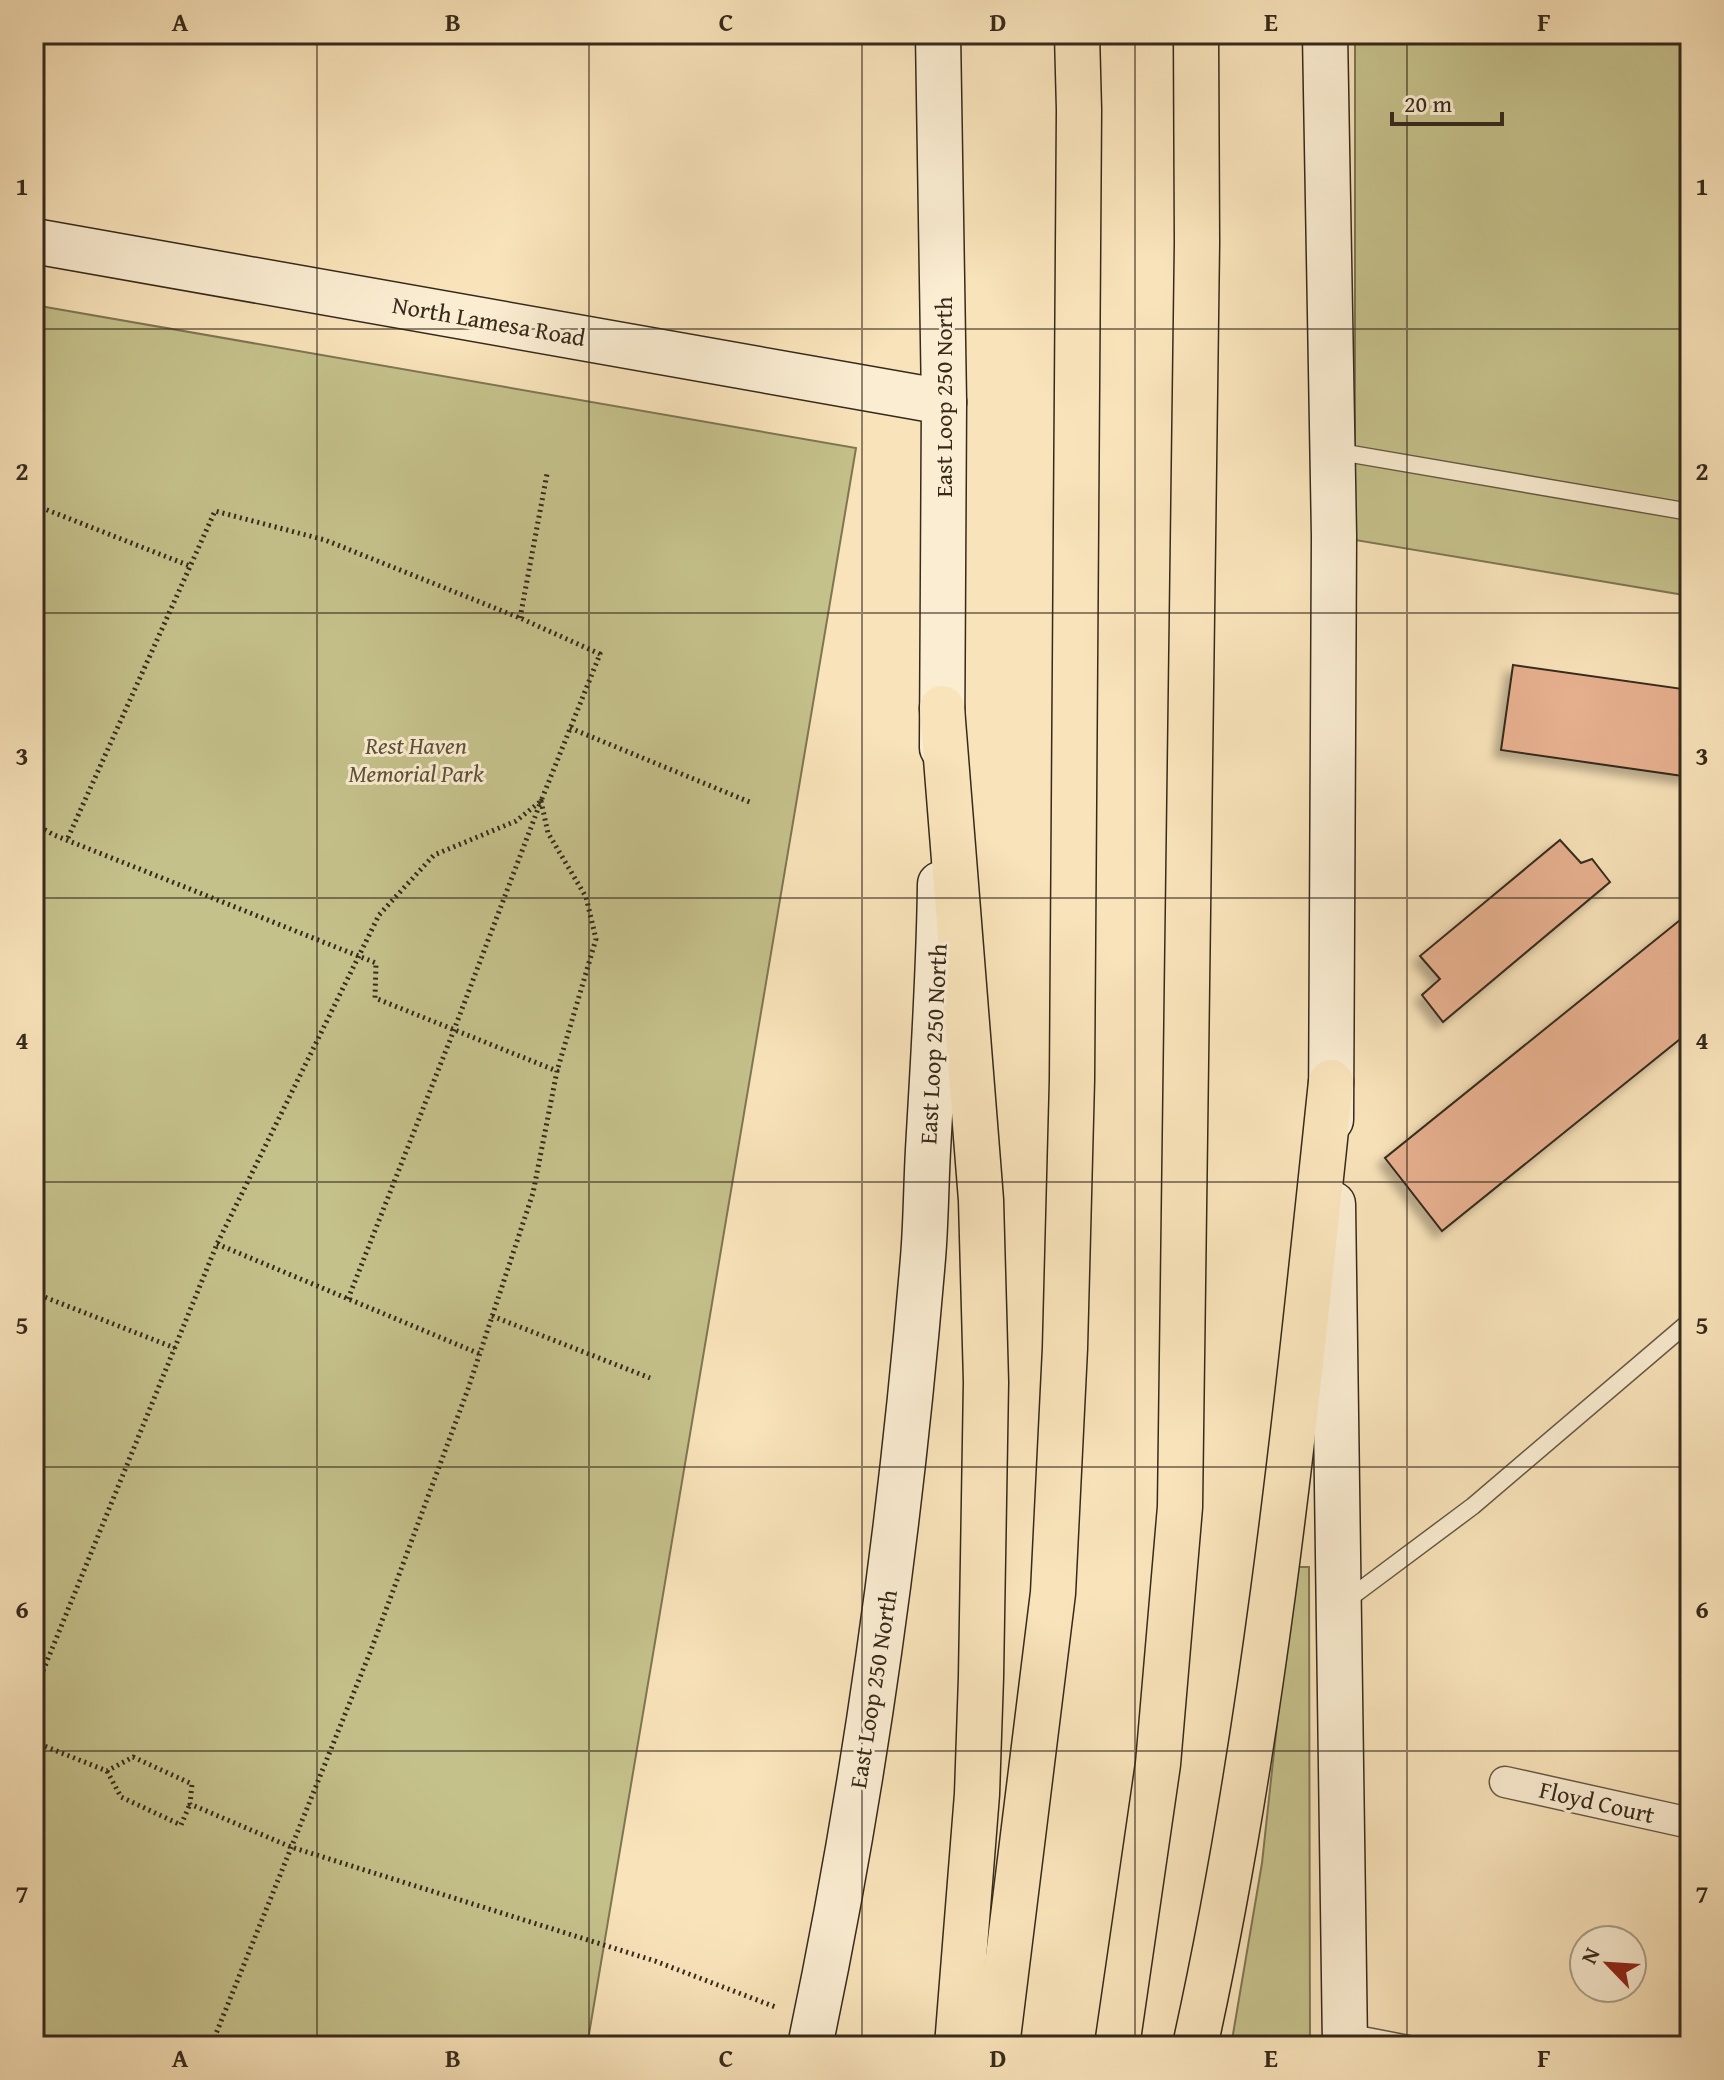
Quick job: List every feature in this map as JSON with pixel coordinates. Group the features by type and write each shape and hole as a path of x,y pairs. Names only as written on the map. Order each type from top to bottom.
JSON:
{"highway":[{"path":"997,2046 1053,1593 1065,1348 1072,1080 1077,34"},
{"path":"1117,2046 1158,1764 1180,1507 1197,243 1196,34"},
{"path":"942,708 981,1200 986,1382 977,1794 957,2046"},
{"path":"1195,2046 1234,1853 1259,1689 1303,1354 1331,1082"}],"main road":[{"name":"East Loop 250 North","path":"812,2034 862,1767 884,1623 904,1466 923,1256 937,995 942,708 944,402 938,34"},
{"path":"1325,34 1333,451 1331,1082 1345,2039"},
{"name":"North Lamesa Road","path":"34,241 944,402"}],"street":[{"name":"Floyd Court","path":"1505,1782 1690,1822"}],"lane":[{"path":"1333,451 1690,512"},
{"path":"1339,1607 1473,1506 1690,1321"},
{"path":"1345,2039 1419,2046"}],"path":[{"path":"520,618 547,474"},
{"path":"34,513 37,506 190,566"},
{"path":"67,840 215,511 325,540 520,618 600,654 348,1299"},
{"path":"570,728 752,803"},
{"path":"34,1693 217,1244 379,915 434,855 516,821 541,801"},
{"path":"211,2046 371,1650 480,1354 533,1193 557,1071 596,939 586,897 548,833 541,801"},
{"path":"34,824 376,963 375,998 557,1071"},
{"path":"217,1244 480,1354"},
{"path":"34,1293 175,1348"},
{"path":"492,1316 650,1378"},
{"path":"34,1742 107,1771 121,1797 181,1825 190,1804 192,1784 133,1757 107,1771"},
{"path":"190,1804 291,1847 655,1961 812,2034"}],"green space":[{"path":"1355,34 1690,34 1690,596 1355,540"},
{"name":"Rest Haven Memorial Park","path":"34,305 856,448 587,2046 34,2046"},
{"path":"1294,1567 1309,1567 1310,2046 1231,2046 1262,1863"}],"building":[{"path":"1513,665 1690,690 1690,777 1501,750"},
{"path":"1560,840 1581,863 1592,859 1610,882 1443,1022 1422,995 1440,979 1420,956"},
{"path":"1690,912 1690,1031 1442,1231 1385,1158"}]}
